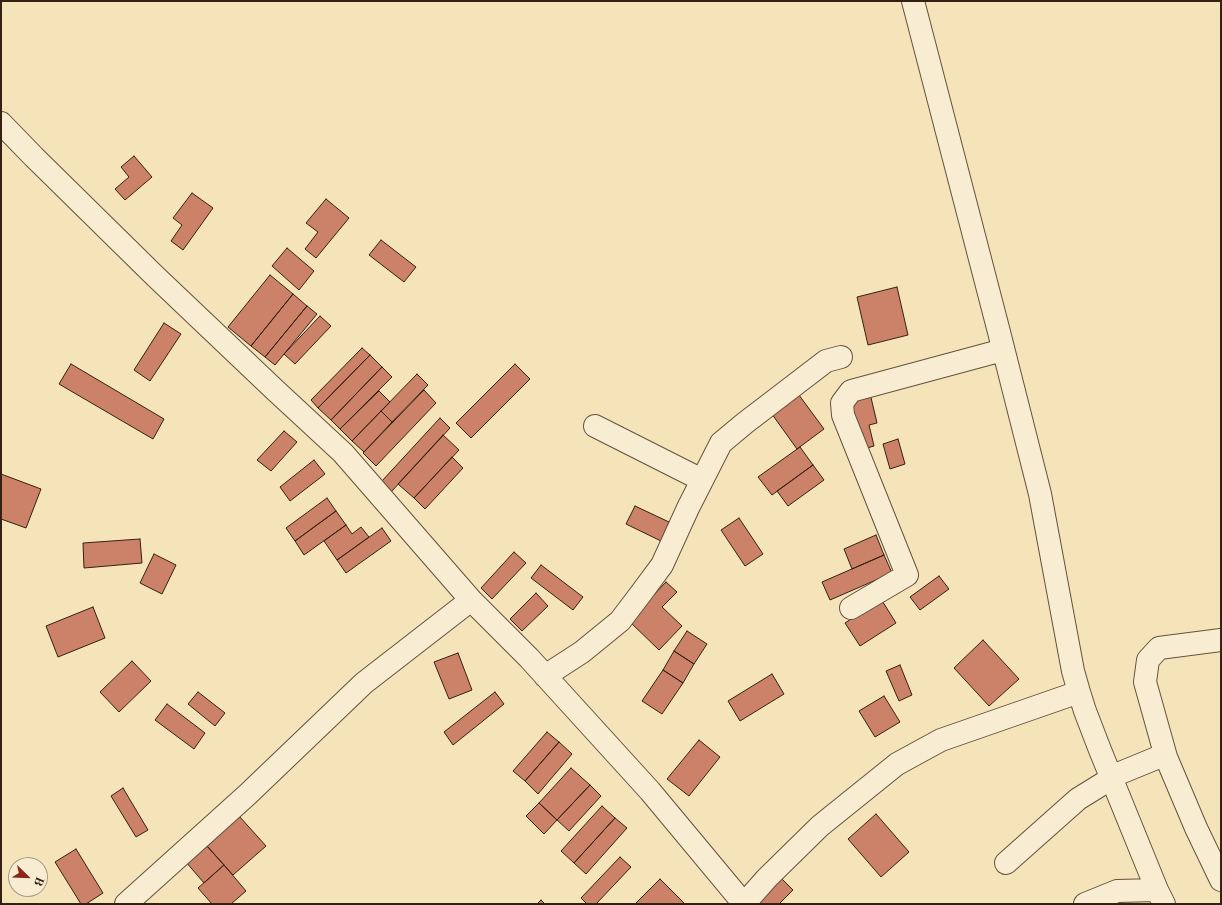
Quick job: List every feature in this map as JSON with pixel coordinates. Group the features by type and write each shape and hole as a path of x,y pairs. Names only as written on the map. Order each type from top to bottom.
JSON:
{"street":[{"path":"913,1 1040,494 1073,671 1084,711 1116,776 1160,897 1117,891 1085,904"},
{"path":"1,123 150,271 343,453 471,600 529,658 650,791 744,904 767,878 820,826 897,764 941,740 1079,692"},
{"path":"851,608 907,575 843,415 842,403 851,391 1004,350"},
{"path":"545,676 582,652 620,621 662,565 688,508 721,443 826,362 841,357"},
{"path":"595,426 702,480"},
{"path":"126,904 247,795 364,683 471,600"},
{"path":"1221,640 1159,648 1148,660 1145,682 1163,757 1221,880"},
{"path":"1006,862 1078,798 1116,776 1163,757"}],"building":[{"path":"134,156 152,177 125,200 115,189 129,177 121,167"},
{"path":"192,193 213,208 183,250 171,241 182,225 173,218"},
{"path":"326,199 349,218 316,258 305,249 318,232 306,223"},
{"path":"381,240 416,267 404,282 369,255"},
{"path":"287,248 314,271 299,290 272,266"},
{"path":"270,275 293,294 251,346 228,327"},
{"path":"897,287 908,335 868,345 857,297"},
{"path":"293,294 307,306 265,357 251,346"},
{"path":"307,306 317,314 275,365 265,357"},
{"path":"320,316 331,326 295,364 284,354"},
{"path":"164,323 181,334 150,381 134,370"},
{"path":"362,348 370,355 318,408 311,400"},
{"path":"370,355 382,367 331,420 318,408"},
{"path":"71,364 164,419 153,439 59,384"},
{"path":"515,364 530,379 471,438 456,423"},
{"path":"382,367 392,377 340,429 331,420"},
{"path":"417,374 428,385 392,422 381,411"},
{"path":"869,389 877,423 869,425 874,446 860,450 848,406"},
{"path":"424,390 436,403 376,466 363,453"},
{"path":"379,391 390,402 352,441 340,429"},
{"path":"796,391 824,429 797,449 769,410"},
{"path":"381,411 392,422 364,452 352,441"},
{"path":"440,418 450,428 391,492 381,482"},
{"path":"284,431 297,442 271,471 257,460"},
{"path":"443,435 459,450 414,498 398,484"},
{"path":"898,439 905,464 890,469 883,444"},
{"path":"800,447 813,465 772,495 758,477"},
{"path":"452,457 463,468 425,509 414,498"},
{"path":"314,460 325,474 290,501 280,487"},
{"path":"813,465 824,480 788,506 777,491"},
{"path":"1,474 41,489 26,528 1,519"},
{"path":"327,498 336,511 295,541 286,528"},
{"path":"635,506 669,522 661,541 626,524"},
{"path":"336,511 346,525 304,555 295,541"},
{"path":"739,518 763,554 745,566 721,530"},
{"path":"346,525 352,534 361,527 369,537 337,560 324,541"},
{"path":"382,528 391,541 346,573 337,560"},
{"path":"876,535 884,555 852,569 844,549"},
{"path":"140,539 142,563 84,568 83,543"},
{"path":"514,552 526,563 492,599 481,588"},
{"path":"154,554 176,565 162,594 140,583"},
{"path":"884,555 892,573 830,600 822,582"},
{"path":"541,565 583,597 573,610 531,578"},
{"path":"939,576 949,589 920,610 910,597"},
{"path":"666,582 677,592 662,607 682,626 659,650 629,621"},
{"path":"536,593 548,606 522,631 510,619"},
{"path":"881,599 896,623 860,646 845,623"},
{"path":"93,607 105,638 58,657 46,626"},
{"path":"687,631 707,644 694,664 674,651"},
{"path":"983,640 1019,679 989,706 954,668"},
{"path":"674,651 694,664 683,683 663,670"},
{"path":"458,653 472,690 449,699 434,662"},
{"path":"132,661 151,681 119,712 100,692"},
{"path":"900,665 912,695 899,701 886,671"},
{"path":"663,670 683,683 662,714 642,701"},
{"path":"772,674 784,694 740,721 728,701"},
{"path":"198,692 225,713 215,726 188,704"},
{"path":"495,692 504,704 453,745 444,732"},
{"path":"884,696 900,722 875,737 859,711"},
{"path":"167,704 205,733 194,749 155,720"},
{"path":"547,732 559,742 525,781 513,771"},
{"path":"699,740 720,757 689,796 667,779"},
{"path":"559,742 572,754 538,794 525,781"},
{"path":"571,768 590,785 557,820 539,803"},
{"path":"590,785 601,796 569,831 557,820"},
{"path":"123,788 148,830 136,837 111,796"},
{"path":"539,803 557,820 544,834 526,816"},
{"path":"602,806 615,818 574,863 561,851"},
{"path":"876,814 909,852 881,877 848,839"},
{"path":"239,816 266,846 233,875 206,845"},
{"path":"615,818 627,828 586,874 574,863"},
{"path":"206,845 224,865 204,883 186,862"},
{"path":"76,849 103,893 86,904 81,904 55,862"},
{"path":"620,857 631,867 596,904 587,904 581,898"},
{"path":"224,865 246,891 231,904 212,904 198,888"},
{"path":"781,878 793,890 779,904 757,904"},
{"path":"660,879 684,903 683,904 635,904"},
{"path":"541,900 545,904 537,904"}]}
